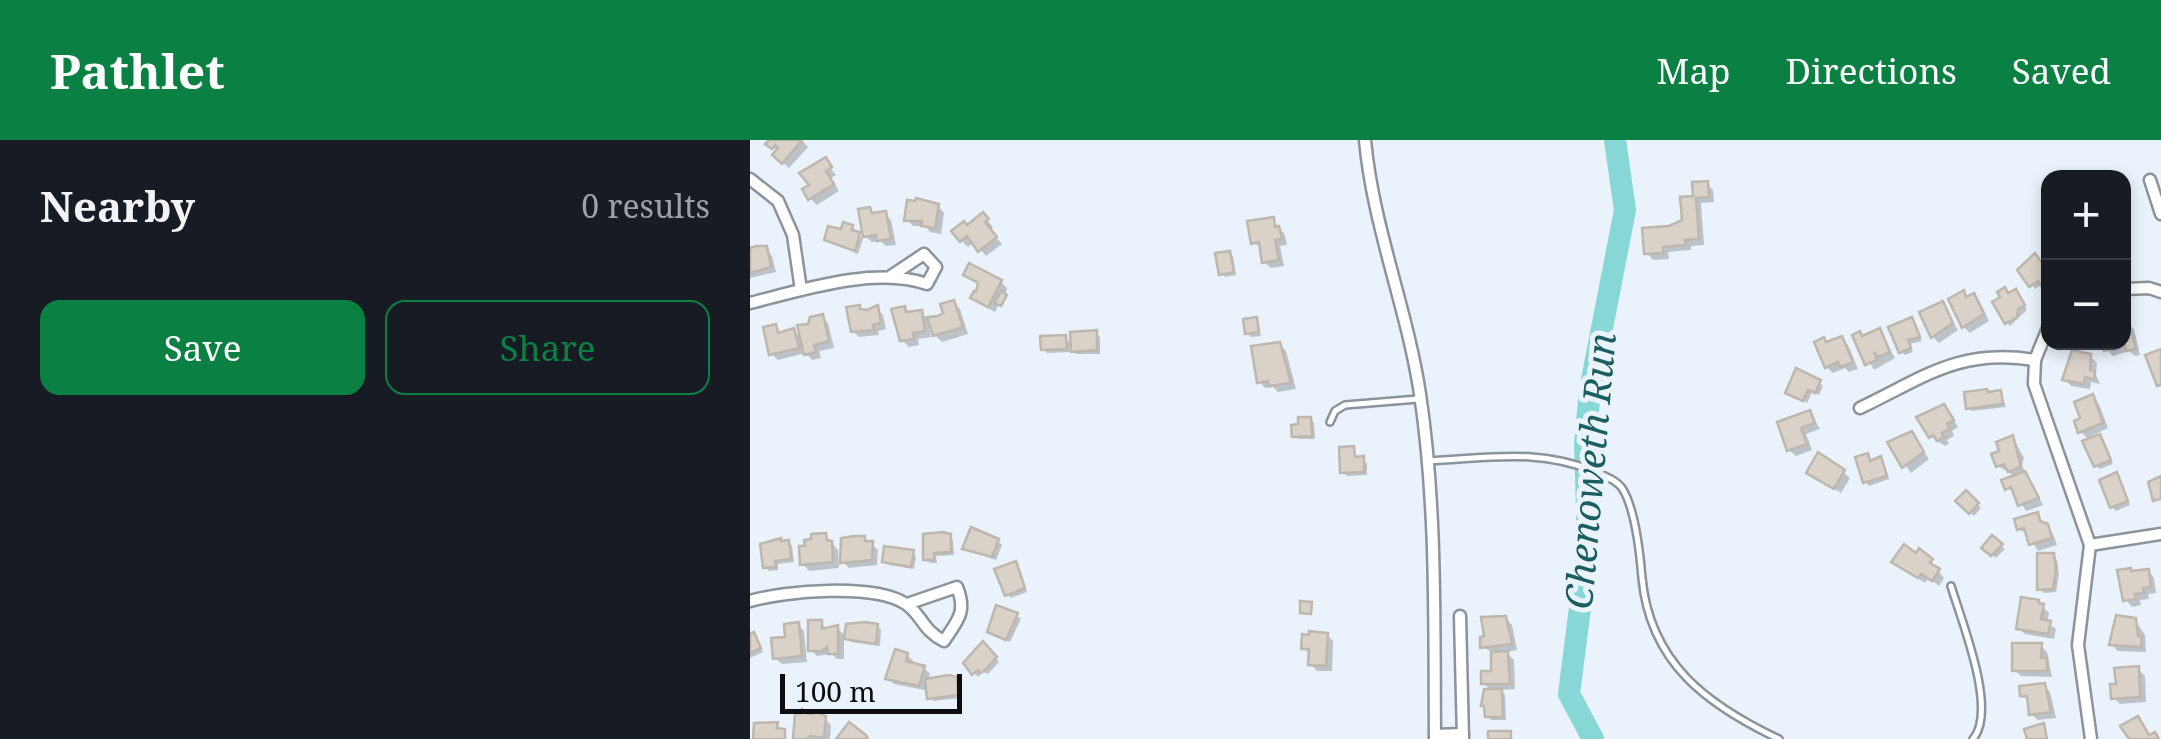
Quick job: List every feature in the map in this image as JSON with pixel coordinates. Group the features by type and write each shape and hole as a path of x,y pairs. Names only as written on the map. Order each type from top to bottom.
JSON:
{"street":[{"path":"1364,140 1371,190 1421,398 1428,462 1435,737 1463,737 1460,616"},
{"path":"750,179 778,201 793,235 802,290"},
{"path":"2150,180 2161,214"},
{"path":"750,303 876,277 908,277 927,284 936,267 924,254 891,276"},
{"path":"2131,289 2160,288"},
{"path":"2041,345 2035,360 2034,384 2090,545 2078,645 2091,739"},
{"path":"1860,408 1955,362 1991,356 2035,360"},
{"path":"2090,545 2161,534"},
{"path":"750,601 798,591 860,592 890,597 907,604 929,634 944,641 958,621 963,603 957,587 907,604"}],"lane":[{"path":"1330,422 1334,411 1344,405 1421,398"},
{"path":"1428,462 1511,455 1569,462 1622,487 1640,554 1645,606 1667,655 1688,680 1718,705 1779,739"},
{"path":"1951,586 1981,692 1983,716 1980,732 1974,739"}],"building":[{"path":"769,140 802,140 782,164 772,155 778,148 765,144"},
{"path":"826,157 832,167 826,171 834,184 808,200 802,189 809,185 799,173"},
{"path":"1708,181 1709,197 1696,198 1699,239 1685,240 1686,245 1663,247 1663,253 1644,254 1642,228 1669,226 1682,220 1680,197 1693,196 1692,182"},
{"path":"916,198 939,204 935,228 921,226 922,221 904,221 907,200"},
{"path":"870,207 872,213 886,211 891,239 863,237 858,209"},
{"path":"983,212 989,219 985,222 997,237 978,252 967,236 960,242 951,231 964,221 967,225"},
{"path":"1274,217 1282,239 1275,240 1279,260 1262,263 1259,242 1251,244 1247,221"},
{"path":"843,222 860,232 855,251 824,240 828,226 841,229"},
{"path":"767,246 771,267 750,273 750,248"},
{"path":"1230,251 1234,272 1219,275 1215,253"},
{"path":"2035,253 2041,262 2041,286 2038,281 2029,287 2017,270"},
{"path":"969,263 1002,280 988,307 970,298 978,283 963,275"},
{"path":"2005,287 2008,293 2016,289 2025,305 2018,309 2017,317 2005,324 1992,302"},
{"path":"1964,290 1966,297 1974,293 1984,314 1962,328 1948,299"},
{"path":"1001,291 1007,295 1001,306 994,303"},
{"path":"954,300 963,327 933,336 927,317 943,313 940,304"},
{"path":"1943,301 1953,323 1931,338 1919,312"},
{"path":"860,305 860,309 867,310 878,305 881,323 873,325 874,330 851,332 846,307"},
{"path":"905,306 906,312 922,310 925,331 913,333 914,339 900,341 891,309"},
{"path":"823,314 829,341 814,345 816,352 804,355 797,325 808,324 810,317"},
{"path":"1257,317 1259,332 1245,334 1243,319"},
{"path":"1912,317 1920,337 1908,340 1911,348 1899,353 1888,327"},
{"path":"776,324 778,333 794,328 799,348 769,355 763,327"},
{"path":"1880,328 1890,352 1878,357 1874,352 1877,360 1865,365 1852,335 1860,331 1862,336"},
{"path":"1097,330 1097,350 1071,352 1070,332"},
{"path":"1066,335 1067,349 1041,350 1040,336"},
{"path":"1842,336 1853,362 1840,367 1838,362 1825,368 1814,342"},
{"path":"1280,342 1291,383 1257,383 1251,346"},
{"path":"2161,349 2161,385 2157,386 2145,355"},
{"path":"2072,350 2091,354 2094,379 2085,377 2084,384 2062,380"},
{"path":"1796,368 1821,380 1815,393 1808,390 1803,401 1785,393"},
{"path":"2001,390 2003,404 1966,409 1964,392"},
{"path":"2093,394 2103,423 2078,433 2074,421 2080,418 2074,402"},
{"path":"1944,404 1954,420 1937,441 1933,435 1929,438 1916,417"},
{"path":"1810,410 1815,423 1801,428 1807,444 1787,451 1777,422"},
{"path":"1298,417 1311,417 1312,436 1292,437 1291,425 1298,424"},
{"path":"1912,431 1924,452 1902,468 1887,442"},
{"path":"2100,434 2111,460 2094,467 2082,441"},
{"path":"2013,435 2021,467 2008,472 2004,464 1996,467 1991,454 1999,451 1996,442"},
{"path":"1354,446 1355,457 1364,456 1364,472 1340,473 1339,447"},
{"path":"1818,452 1845,470 1834,489 1806,473"},
{"path":"1868,453 1870,461 1881,456 1887,476 1863,483 1855,457"},
{"path":"2025,471 2039,498 2018,506 2011,487 2005,490 2001,480"},
{"path":"2117,472 2128,501 2110,508 2099,480"},
{"path":"2161,476 2161,499 2153,501 2148,482"},
{"path":"1966,490 1979,503 1969,514 1955,501"},
{"path":"2038,512 2040,521 2048,524 2052,538 2029,545 2024,528 2017,530 2014,519"},
{"path":"971,527 999,539 992,557 962,549"},
{"path":"826,533 827,540 832,541 833,562 800,565 799,546 805,546 804,540 811,539 811,534"},
{"path":"923,534 951,534 951,552 934,553 934,560 923,560"},
{"path":"1992,535 2003,544 1991,556 1981,548"},
{"path":"854,536 873,541 872,560 840,563 841,538"},
{"path":"781,538 789,540 791,559 775,561 776,567 763,568 760,544"},
{"path":"1904,544 1916,553 1919,548 1933,559 1930,563 1940,569 1932,581 1921,574 1918,578 1891,562"},
{"path":"884,546 914,550 911,567 882,562"},
{"path":"2037,553 2054,553 2053,589 2037,590"},
{"path":"1016,561 1025,588 1005,596 994,569"},
{"path":"2149,569 2151,587 2135,594 2136,599 2123,601 2117,570"},
{"path":"2021,597 2044,604 2041,619 2051,621 2048,634 2016,629"},
{"path":"1300,601 1312,602 1311,614 1300,613"},
{"path":"996,605 1018,613 1006,640 987,632"},
{"path":"2116,615 2136,618 2141,647 2109,645"},
{"path":"1506,616 1512,644 1480,648 1480,637 1484,636 1481,617"},
{"path":"808,620 822,620 822,629 838,625 838,654 828,654 827,647 808,651"},
{"path":"799,622 802,656 773,659 771,638 785,637 784,624"},
{"path":"846,624 878,624 876,644 844,639"},
{"path":"1309,631 1328,633 1326,666 1308,665 1309,649 1301,649 1302,634 1309,635"},
{"path":"754,632 761,648 750,653 750,634"},
{"path":"983,641 997,657 984,671 972,675 963,663"},
{"path":"2012,643 2042,643 2041,658 2047,658 2047,671 2012,671"},
{"path":"895,649 908,653 906,661 925,666 919,686 885,679"},
{"path":"1508,651 1510,684 1481,684 1481,671 1491,671 1491,652"},
{"path":"2139,666 2140,697 2111,699 2110,684 2116,684 2114,668"},
{"path":"957,677 958,695 927,699 925,679"},
{"path":"2045,683 2051,712 2029,715 2027,696 2020,696 2019,686"},
{"path":"1484,689 1502,689 1503,717 1485,717 1481,706"},
{"path":"802,709 808,714 813,711 826,716 824,738 793,739 795,713 800,714"},
{"path":"2138,716 2149,735 2155,732 2159,739 2129,739 2120,726"},
{"path":"778,722 777,728 785,729 785,739 753,739 754,723"},
{"path":"849,722 866,735 868,739 836,739"},
{"path":"2044,723 2047,739 2027,739 2024,729"},
{"path":"1488,731 1511,731 1511,739 1488,739"}],"waterway":[{"name":"Chenoweth Run","path":"1593,739 1569,694 1588,545 1585,443 1590,390 1625,210 1615,140"}]}
